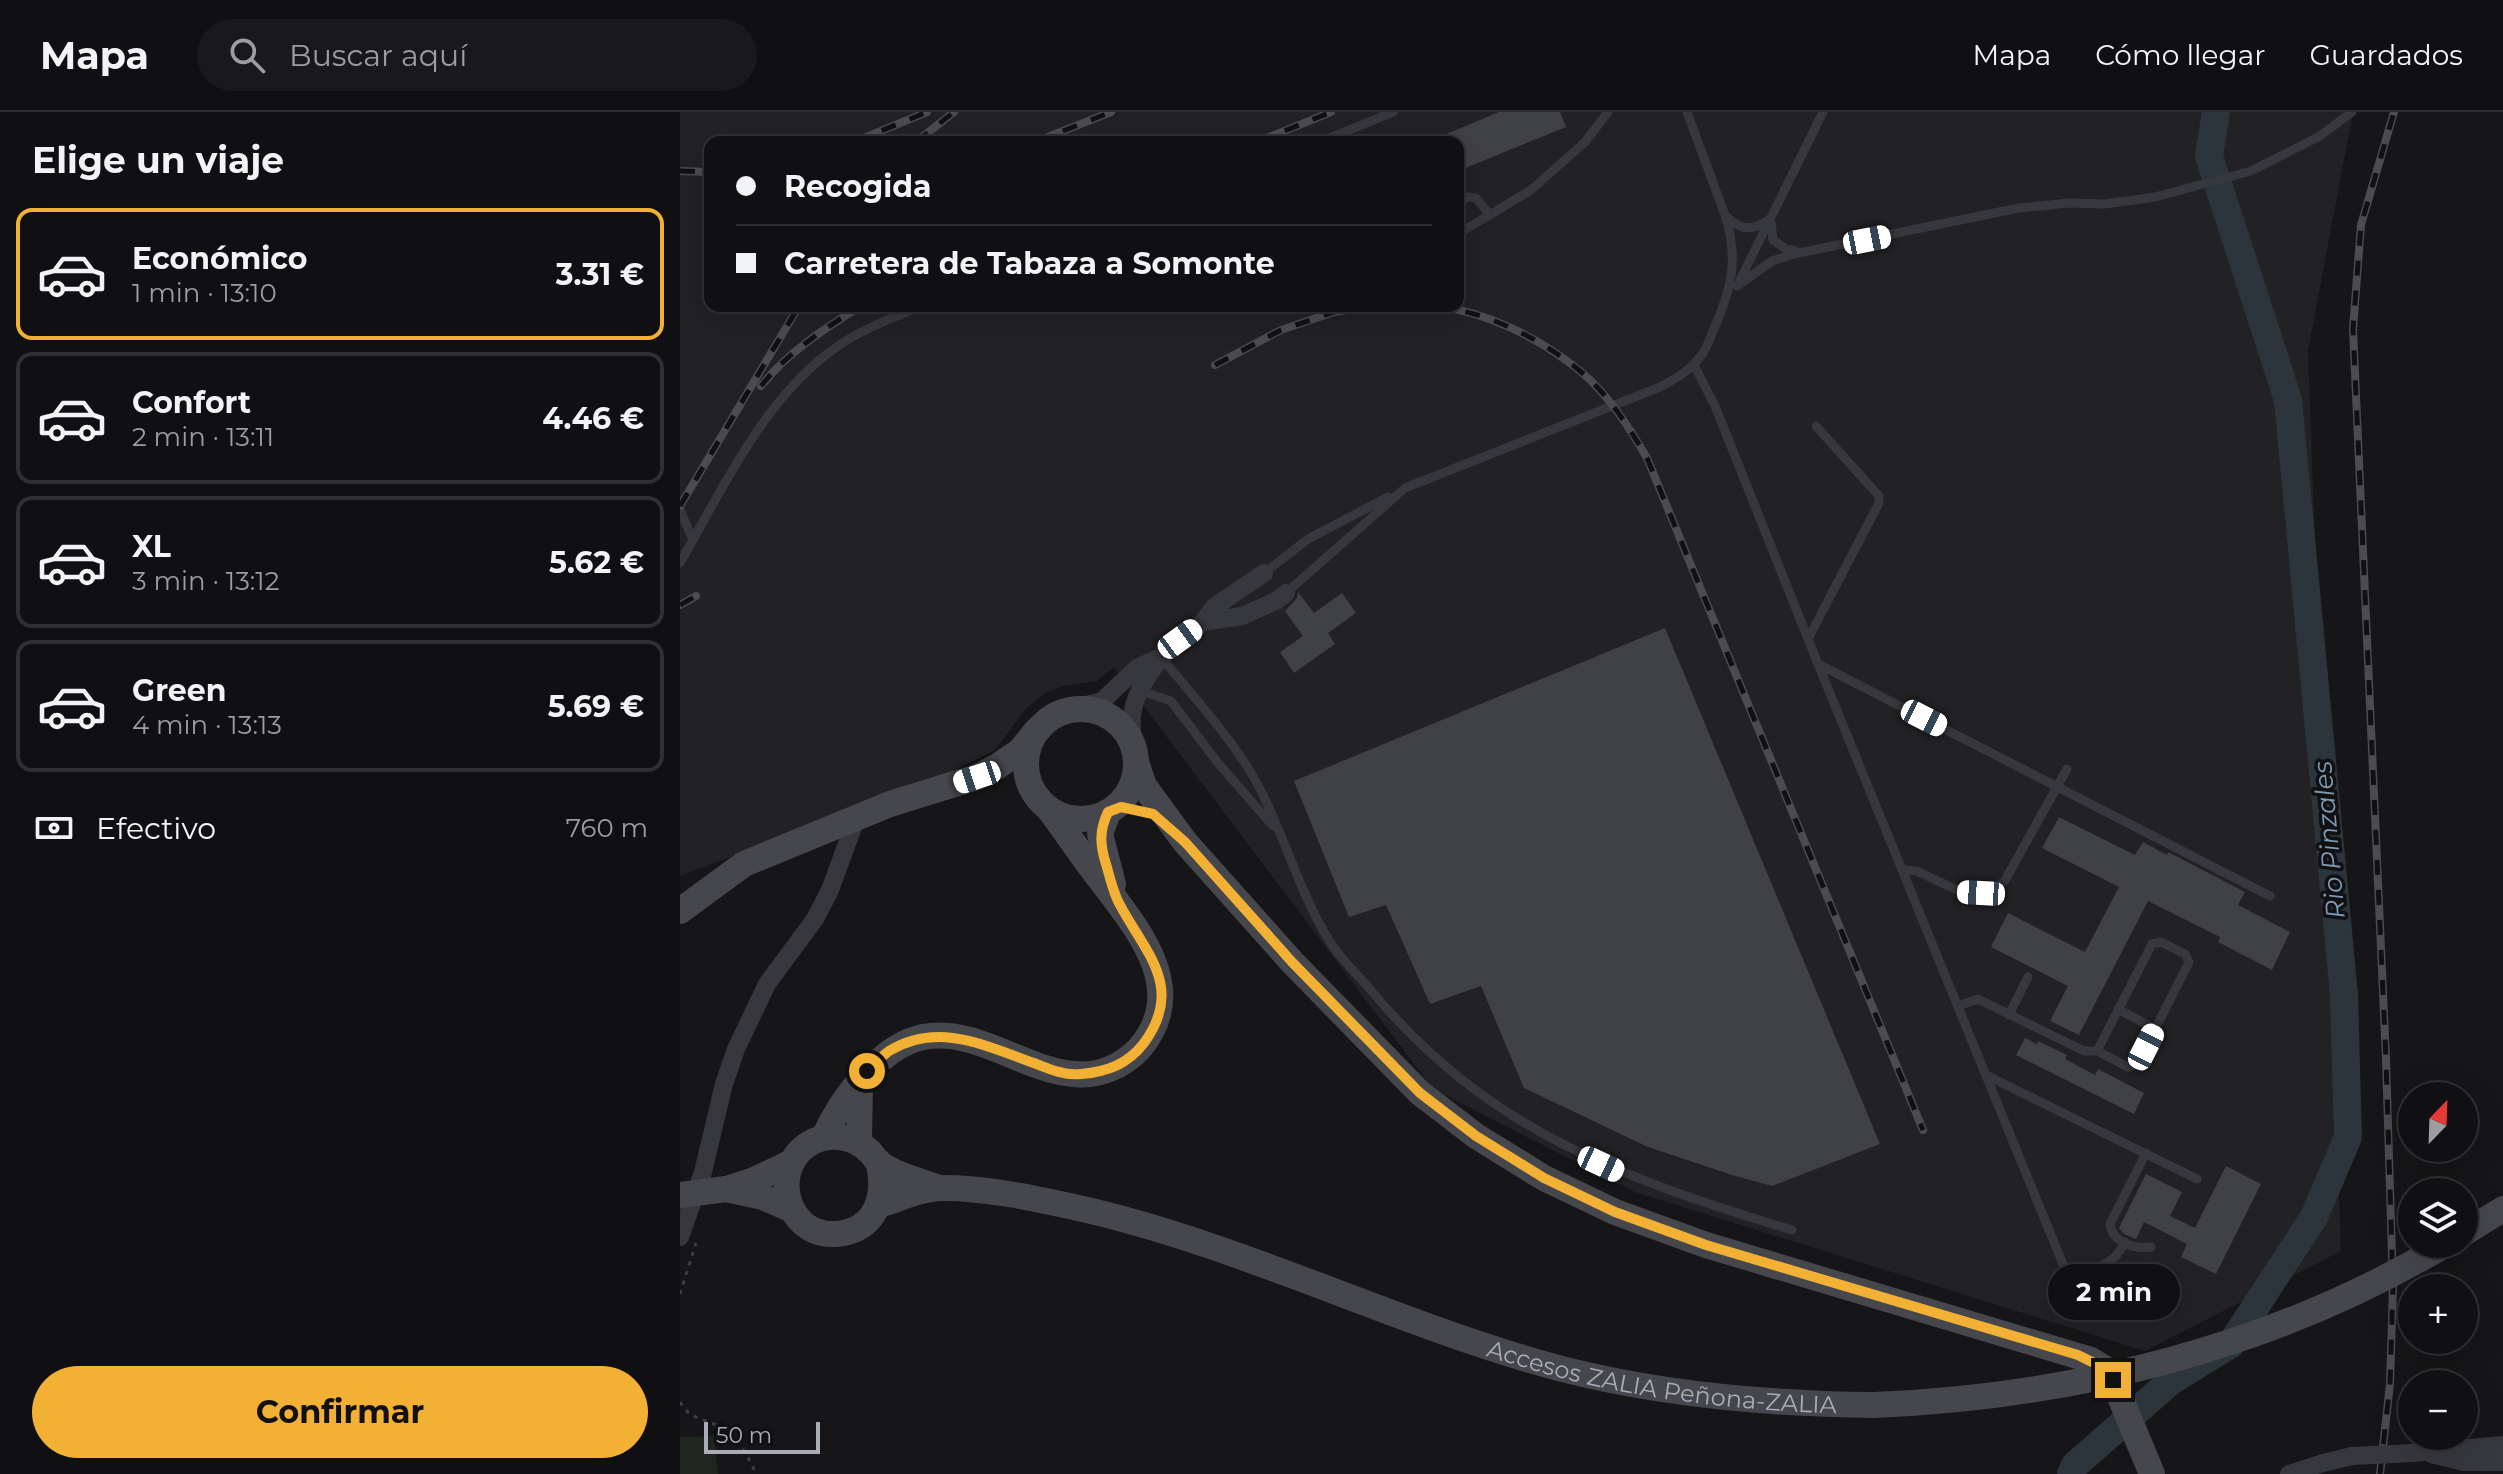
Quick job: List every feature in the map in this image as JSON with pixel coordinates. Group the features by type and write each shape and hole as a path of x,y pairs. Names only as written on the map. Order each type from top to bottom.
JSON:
{"street":[{"path":"1264,573 1214,607 1203,622 1161,657 1138,690 1130,717 1135,755 1144,786 1185,842 1292,962 1420,1093 1476,1136 1544,1178 1615,1212 1706,1245 2078,1355 2104,1368 2113,1380 2146,1458 2171,1474"},
{"path":"1203,622 1242,616 1276,601 1286,593"},
{"path":"680,911 744,864 890,804 977,777 1010,759 1050,718 1102,701 1137,668 1161,657"},
{"path":"977,777 998,777 1013,782 1065,816 1081,819 1098,817 1110,810 1130,789 1135,755 1118,723 1103,713 1085,709 1067,710"},
{"path":"824,1137 867,1071 908,1041 938,1035 959,1037 1055,1071 1076,1075 1114,1068 1127,1061 1153,1029 1160,985 1152,956 1118,903 1028,782 1025,765 1028,746 1037,730"},
{"path":"1110,810 1132,808 1153,814 1185,842"},
{"path":"1110,810 1100,834 1118,903"},
{"path":"680,1237 703,1172 736,1049 767,984 796,948 830,890 856,819"},
{"path":"726,1189 763,1197 792,1210 811,1228 837,1234 862,1225 879,1205 882,1178 868,1152 860,1083"},
{"path":"680,1195 726,1189 752,1181 790,1163 806,1145 824,1137 845,1138 905,1176 940,1188"},
{"path":"790,1163 785,1187 792,1210"},
{"name":"Accesos ZALIA Peñona-ZALIA","path":"879,1205 940,1188 1030,1197 1132,1220 1227,1251 1465,1339 1562,1369 1649,1388 1798,1404 1930,1403 2010,1394 2138,1370 2267,1330 2422,1258"},
{"path":"2478,1224 2503,1209"},
{"path":"2478,1446 2503,1445"},
{"path":"2289,1474 2352,1456 2426,1454 2443,1450"},
{"path":"2466,1450 2503,1454"},
{"path":"2426,1454 2464,1462 2503,1462"},
{"path":"2426,1454 2463,1471 2503,1472"}],"lane":[{"path":"1335,136 1393,112"},
{"path":"1464,230 1531,190 1585,142 1608,112"},
{"path":"1264,573 1308,539 1405,488 1660,387 1694,365 1708,346 1725,303 1733,275 1733,262 1730,231 1687,112"},
{"path":"1725,303 1737,286 1823,112"},
{"path":"1737,286 1772,261 1808,251 2041,204 2105,204 2155,197 2251,171 2320,136 2352,112"},
{"path":"1464,199 1476,198 1490,215"},
{"path":"1725,215 1746,228 1759,226 1771,218"},
{"path":"1771,218 1773,240 1786,249 1808,251"},
{"path":"680,563 748,448 798,381 836,347 908,312"},
{"path":"1694,365 1715,406 2078,1301"},
{"path":"1808,639 1879,503 1879,496 1816,426"},
{"path":"1286,593 1405,488"},
{"path":"680,510 693,540"},
{"path":"1161,657 1230,744 1258,785 1330,943 1392,1016 1470,1087 1554,1142 1624,1175 1792,1230"},
{"path":"1818,664 2270,896"},
{"path":"1138,690 1171,701 1218,763 1281,836"},
{"path":"1903,870 1917,871 1961,892 1981,893 2004,882 2067,769"},
{"path":"1958,1006 1978,999 2084,1051 2097,1051 2128,1067 2137,1065 2189,962 2185,954 2161,942 2152,944 2097,1051"},
{"path":"2009,1015 2028,977"},
{"path":"2118,1009 2155,1029"},
{"path":"1986,1075 2197,1179"},
{"path":"2146,1153 2110,1224 2112,1233 2125,1242 2142,1248 2151,1247"},
{"path":"2065,1267 2079,1270 2103,1266 2113,1261 2125,1242"}],"path":[{"path":"680,1402 687,1414 719,1427 744,1448 756,1474"}],"shaded area":[{"path":"680,112 2353,112 2308,351 2341,1251 2145,1351 1635,1192 1433,1089 1114,667 1096,681 1063,686 1045,693 1025,710 995,750 941,777 680,876"},
{"path":"714,1436 718,1474 680,1474 680,1437"}],"building":[{"path":"1499,112 1560,112 1566,127 1464,169 1464,136 1441,136"},
{"path":"1298,592 1314,613 1342,593 1356,613 1328,633 1335,644 1294,673 1280,652 1303,636 1285,611 1297,598"},
{"path":"1665,628 1880,1144 1772,1186 1648,1147 1524,1088 1481,986 1430,1004 1386,905 1349,917 1294,781"},
{"path":"2059,817 2135,855 2143,842 2167,855 2168,852 2245,892 2238,905 2290,932 2272,970 2218,942 2220,937 2148,901 2079,1035 2050,1021 2068,986 1991,947 2008,913 2085,952 2119,887 2042,848"},
{"path":"2025,1038 2067,1055 2065,1059 2095,1075 2098,1069 2144,1093 2134,1114 2016,1055"},
{"path":"2226,1166 2261,1184 2216,1274 2181,1257 2187,1244 2144,1222 2136,1239 2119,1228 2146,1174 2182,1192 2170,1216 2195,1228"}],"waterway":[{"name":"Rio Pinzales","path":"2071,1474 2075,1465 2171,1381 2231,1344 2314,1217 2348,1137 2344,995 2288,400 2209,156 2216,112"}],"railway":[{"path":"869,136 927,112"},
{"path":"924,136 954,112"},
{"path":"1050,136 1111,112"},
{"path":"1272,136 1331,112"},
{"path":"2380,1474 2390,1384 2393,1287 2386,1059 2353,329 2361,225 2394,112"},
{"path":"680,171 704,172"},
{"path":"1464,311 1512,328 1580,371 1617,412 1647,458 1923,1130"},
{"path":"680,506 795,312"},
{"path":"761,386 795,352 852,312"},
{"path":"1215,365 1281,330 1334,312"},
{"path":"680,605 696,596"}],"route":[{"path":"867,1071 882,1056 908,1041 938,1035 959,1037 1055,1071 1076,1075 1114,1068 1127,1061 1153,1029 1158,1013 1160,985 1152,956 1118,903 1100,834 1108,812 1113,809 1143,810 1153,814 1185,842 1292,962 1420,1093 1476,1136 1544,1178 1615,1212 1706,1245 2078,1355 2104,1368 2113,1380"}]}
